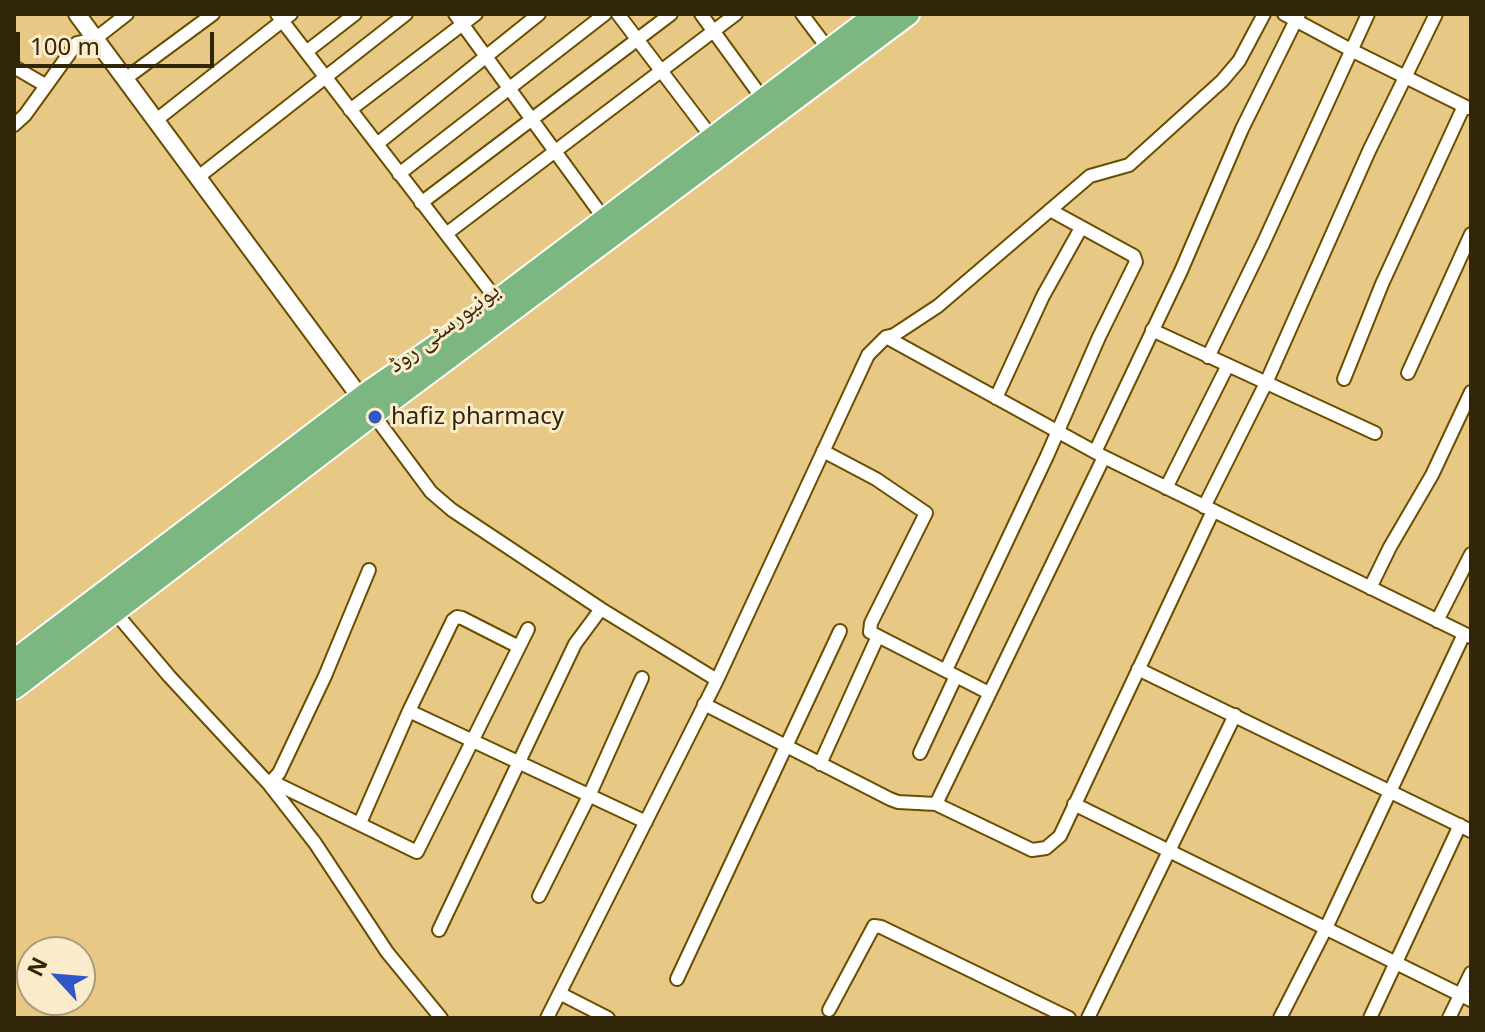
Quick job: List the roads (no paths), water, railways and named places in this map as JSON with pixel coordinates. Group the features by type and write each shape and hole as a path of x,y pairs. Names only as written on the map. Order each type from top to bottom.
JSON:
{"highway":[{"name":"یونیورسٹی روڈ","path":"610,226 713,139 769,108 829,50 877,14"},
{"name":"یونیورسٹی روڈ","path":"14,688 114,611 448,338 502,307 769,108 908,14"},
{"name":"یونیورسٹی روڈ","path":"14,661 367,406"}],"street":[{"path":"77,14 431,492 452,510 601,609 717,680"},
{"path":"14,125 25,115 77,43 95,39 127,14"},
{"path":"125,79 213,14"},
{"path":"306,52 355,14"},
{"path":"197,178 406,14"},
{"path":"350,110 459,19 476,14"},
{"path":"377,144 539,14"},
{"path":"399,174 605,14"},
{"path":"618,14 713,139"},
{"path":"421,203 671,14"},
{"path":"701,14 769,108"},
{"path":"446,234 736,14"},
{"path":"802,14 829,50"},
{"path":"547,1018 717,680 868,355 886,337 938,306 1096,172 1124,169 1129,165 1208,96 1239,61 1264,14"},
{"path":"1208,357 1368,14"},
{"path":"704,704 898,802 936,804 1032,850 1046,848 1060,836 1436,14"},
{"path":"155,121 284,16 324,77 502,307"},
{"path":"936,804 1100,454 1152,330 1293,16 1351,50 1468,108 1382,284 1344,379"},
{"path":"459,19 610,226"},
{"path":"14,67 45,85"},
{"path":"920,753 951,673 1099,337 1136,262 1134,256 1050,210"},
{"path":"996,398 1043,296 1081,228"},
{"path":"1408,373 1471,234"},
{"path":"1152,330 1375,433"},
{"path":"886,337 1166,488 1468,635 1280,1018"},
{"path":"1166,488 1228,365"},
{"path":"1370,588 1432,475 1471,392"},
{"path":"823,451 876,479 926,513 871,623 870,632 989,693"},
{"path":"1437,621 1471,554"},
{"path":"272,782 325,676 369,570"},
{"path":"439,930 575,644 601,609"},
{"path":"114,611 169,676 272,782 387,952 441,1018"},
{"path":"360,823 453,620 457,617 519,647"},
{"path":"272,782 417,852 528,629"},
{"path":"677,979 840,631"},
{"path":"820,764 878,636"},
{"path":"1138,669 1465,828 1370,1018"},
{"path":"539,896 589,796 642,678"},
{"path":"409,711 646,822"},
{"path":"1088,1018 1235,715"},
{"path":"1074,804 1466,997"},
{"path":"829,1010 874,926 1069,1018"},
{"path":"1449,1018 1466,997 1471,973"},
{"path":"561,994 608,1018"}],"place":[{"name":"hafiz pharmacy","path":"375,417"}]}
